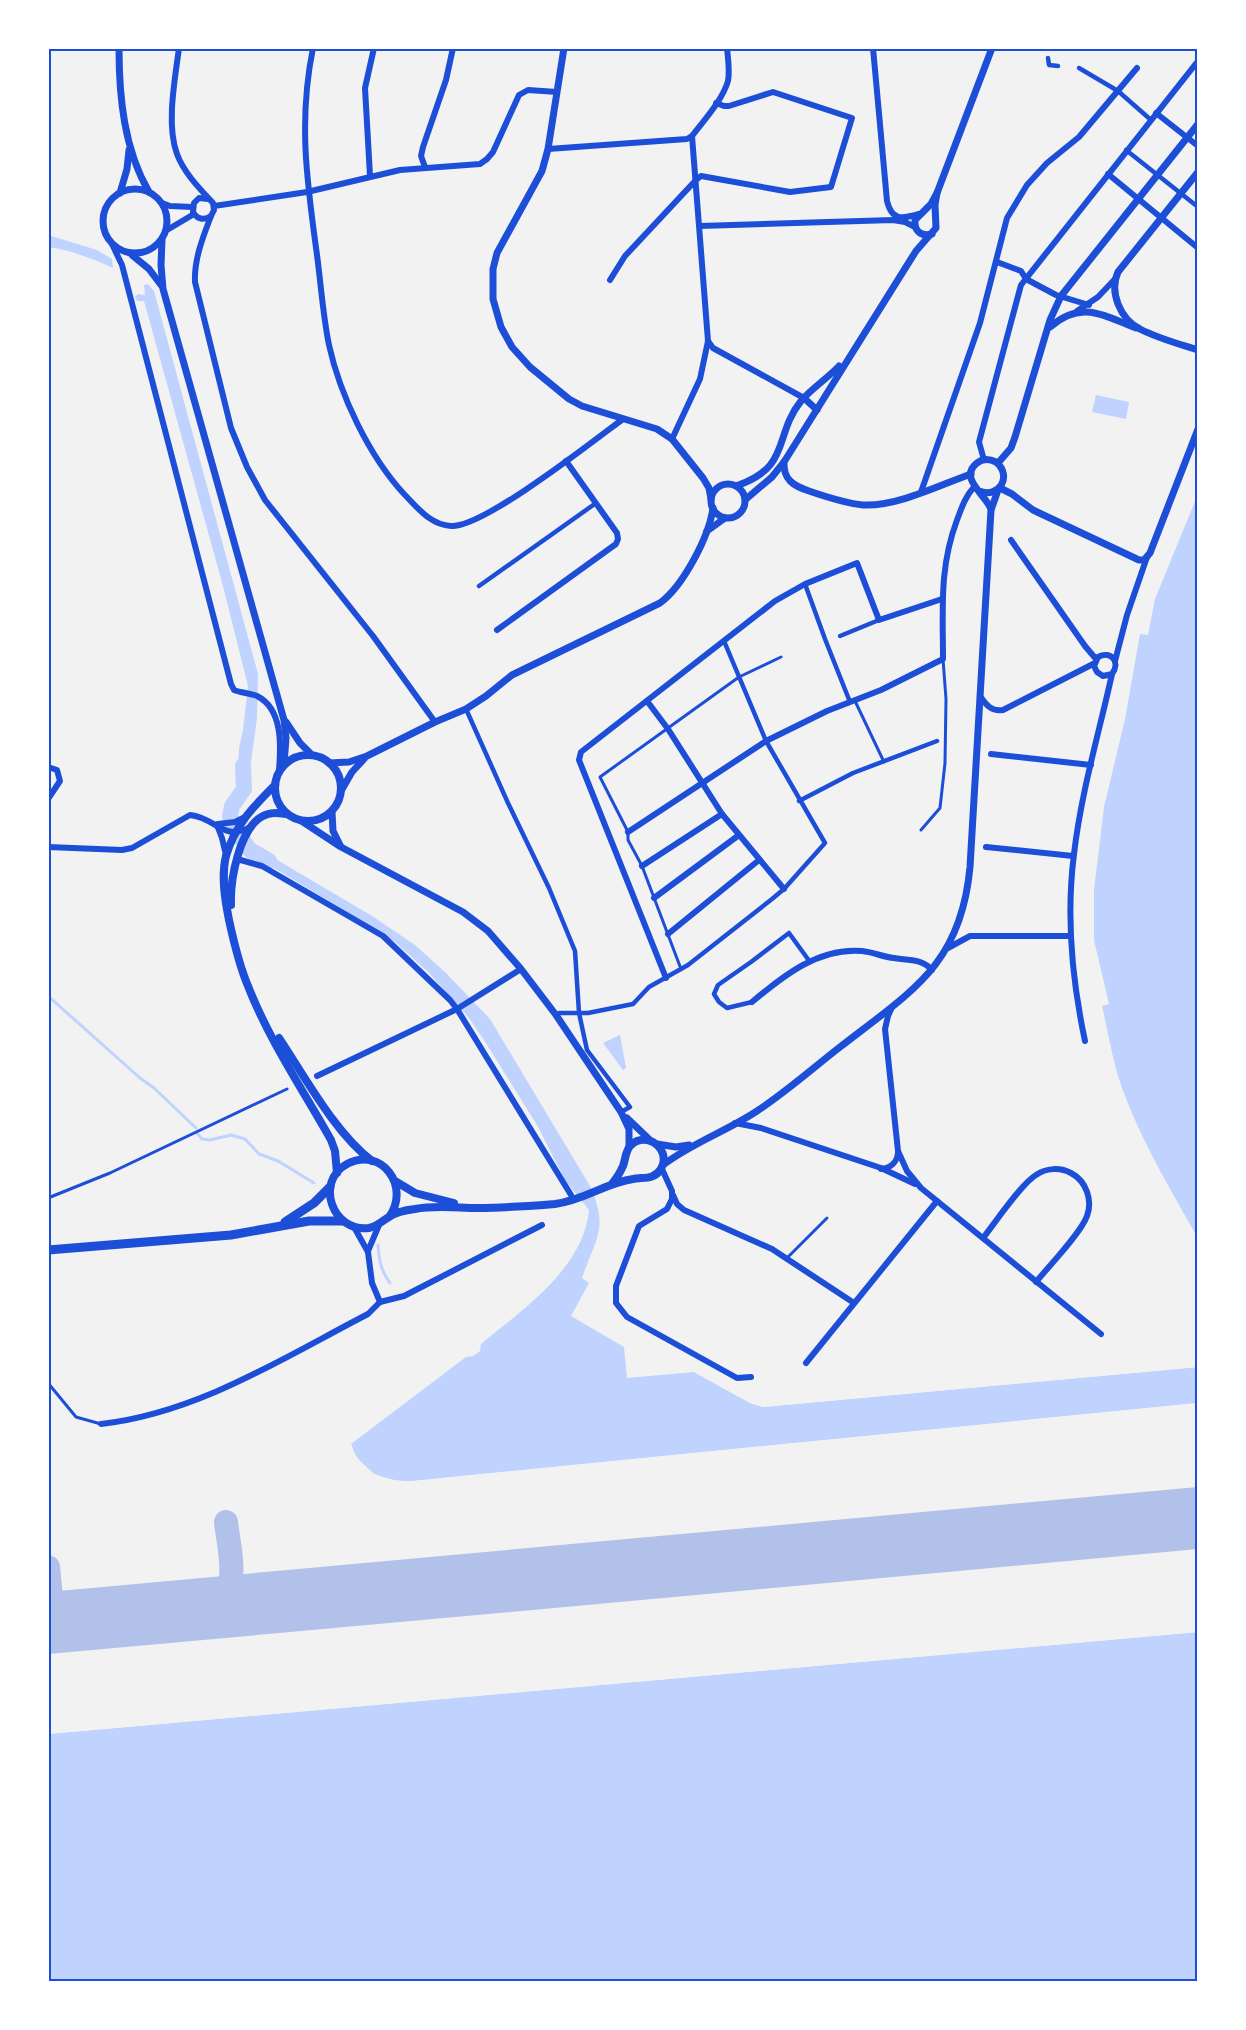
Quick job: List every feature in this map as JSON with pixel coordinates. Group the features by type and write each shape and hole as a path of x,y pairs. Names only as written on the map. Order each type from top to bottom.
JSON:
{"main road":[{"path":"337,1173 335,1151 331,1140 261,1016 247,986 235,949 224,881 226,856 233,833 245,816 274,785 282,767 294,757 312,755 329,763 340,777 341,791 338,803 332,812 314,821 300,820 286,814 267,814 254,823 238,855 232,881 231,904 240,947 252,984 279,1037 342,1133 356,1148 372,1161 383,1166 395,1181 415,1193 482,1208"},
{"path":"274,785 277,801 286,814"},
{"path":"48,1250 231,1234 309,1221 342,1221 354,1227 367,1228 389,1217 417,1208 514,1208 585,1197 611,1185 651,1177 662,1166 663,1154 654,1143 639,1140 629,1148 620,1173 611,1185"},
{"path":"625,1160 631,1173 640,1178"},
{"path":"275,1227 305,1209 330,1187 337,1173 349,1163 372,1161"},
{"path":"389,1217 397,1200 395,1181"},
{"path":"330,1187 330,1202 342,1221"},
{"path":"48,1255 91,1248"}],"street":[{"path":"119,48 121,89 129,144 148,192"},
{"path":"179,48 173,137 180,160 214,206"},
{"path":"313,48 306,85 304,119 307,192 329,343 345,399 391,480 423,514 444,526 460,526 502,505 623,419"},
{"path":"370,176 365,88 374,48"},
{"path":"425,167 421,156 423,147 446,80 453,48"},
{"path":"564,48 548,149 542,171 497,253 493,269 493,299 501,327 512,347 530,367 569,399 582,406 657,429 672,439 704,478 709,488 713,508 718,515 732,518 744,509 746,500 743,491 736,486"},
{"path":"548,149 687,139 692,136 716,103 728,81 727,48"},
{"path":"873,48 889,211 895,216 905,217 931,213 936,218"},
{"path":"916,251 918,240 915,220 937,193 992,48"},
{"path":"1048,58 1049,65 1058,66"},
{"path":"984,460 979,442 1021,285 1198,61"},
{"path":"1079,68 1118,91 1151,120"},
{"path":"921,492 980,323 1007,218 1027,185 1047,163 1079,137 1137,68"},
{"path":"214,206 307,192 370,176 425,167 480,164 493,152 519,95 528,90 557,92"},
{"path":"610,280 625,256 696,180 704,176 790,192 831,187 852,118 773,92 724,106 716,103"},
{"path":"1156,113 1198,146"},
{"path":"998,463 1011,448 1048,329 1061,296 1198,124"},
{"path":"672,439 700,379 708,341 692,136"},
{"path":"120,193 127,169 129,144"},
{"path":"1126,150 1198,207"},
{"path":"1138,328 1118,305 1114,294 1114,282 1118,272 1198,172"},
{"path":"1108,174 1198,248"},
{"path":"195,182 197,191 194,203 196,216 203,227 203,237"},
{"path":"208,198 202,197 194,203 170,206 148,192 134,189 120,193 109,202 103,216 104,231 122,265 231,684 234,690 263,700 275,718 280,738 282,767"},
{"path":"746,500 772,477 784,462 916,251 936,228 937,193"},
{"path":"129,253 144,253 157,246 162,240 167,230 167,216 162,203"},
{"path":"214,206 196,262 195,282 223,400 231,428 247,467 265,500 373,636 435,722"},
{"path":"167,230 196,216 204,219 211,216"},
{"path":"700,228 893,220 905,222 925,235 932,234"},
{"path":"162,240 163,289 282,712 286,738 282,767"},
{"path":"112,244 129,253 148,269 163,289"},
{"path":"997,262 1021,272 1026,279 1083,309 1176,339 1198,351"},
{"path":"1048,329 1060,319 1083,309 1114,282"},
{"path":"708,341 713,348 804,398 817,410"},
{"path":"704,478 723,485 736,486 758,476 770,466 797,407 852,350"},
{"path":"1085,1041 1077,1004 1071,936 1073,856 1091,765 1127,615 1147,557 1198,429"},
{"path":"854,1304 787,1257 757,1241 684,1210 677,1204 672,1194 662,1166 694,1144 769,1102 909,993 932,970 948,948 959,923 968,888 991,510 1004,481 1003,470 998,463 984,460 975,465 971,474 977,489 987,499 991,510"},
{"path":"497,630 614,547 618,539 617,533 566,461"},
{"path":"784,462 786,477 793,484 838,501 865,505 885,504 971,474"},
{"path":"711,499 714,491 723,485"},
{"path":"977,489 987,493 999,489 1012,494 1033,510 1138,560 1144,560 1147,557"},
{"path":"628,832 766,741 943,659 944,568 951,535 964,500 977,489"},
{"path":"480,586 596,503"},
{"path":"329,763 349,762 367,756 466,709 512,675 660,603 680,585 706,533 713,508"},
{"path":"706,533 725,518"},
{"path":"1011,540 1095,661 1095,669 1106,676 1112,674"},
{"path":"666,978 579,760 581,752 775,600 805,584 857,564 879,620"},
{"path":"805,584 852,701"},
{"path":"840,636 942,599"},
{"path":"556,1015 588,1013 633,1004 649,987 681,970 784,889 811,856 825,843 766,741 724,641"},
{"path":"980,696 993,710 1004,710 1104,654 1111,656 1115,661"},
{"path":"647,701 668,729 722,814 784,889"},
{"path":"466,709 575,951 579,1013 587,1050 630,1107 621,1112"},
{"path":"282,712 294,736 312,755"},
{"path":"799,801 853,773 937,741"},
{"path":"991,754 1091,765"},
{"path":"341,791 352,772 367,756"},
{"path":"48,767 57,770 60,781 48,799"},
{"path":"332,812 333,831 341,847"},
{"path":"642,866 722,814"},
{"path":"48,847 122,850 132,848 185,816 194,815 233,833 254,823"},
{"path":"216,824 225,825 245,816"},
{"path":"300,820 341,847 472,917 488,930 556,1015 621,1112 628,1129 629,1148"},
{"path":"216,824 226,856"},
{"path":"654,898 739,835"},
{"path":"986,847 1073,856"},
{"path":"238,855 262,866 383,936 458,1009 569,1199"},
{"path":"668,934 759,860"},
{"path":"810,962 789,933 718,985 714,994 727,1008 752,1002 796,967 844,951 863,951 880,956 917,960 925,963 932,970"},
{"path":"948,948 970,936 1071,936"},
{"path":"317,1076 458,1009 521,969"},
{"path":"880,1168 887,1168 893,1164 898,1151 885,1029 893,1006"},
{"path":"621,1112 654,1143 676,1147 694,1144"},
{"path":"735,1123 761,1128 880,1168 921,1188 1101,1334"},
{"path":"898,1151 907,1171 921,1188"},
{"path":"983,1238 1028,1182 1038,1174 1057,1169 1076,1177 1088,1193 1088,1213 1082,1226 1036,1282"},
{"path":"651,1177 672,1194"},
{"path":"672,1194 667,1209 639,1226 616,1287 616,1303 627,1317 737,1378 751,1377"},
{"path":"806,1363 937,1201"},
{"path":"368,1252 379,1224"},
{"path":"101,1424 128,1421 196,1401 368,1314 380,1302 404,1296 542,1225"},
{"path":"354,1227 368,1252 372,1283 380,1302"}],"lane":[{"path":"681,970 642,866 628,840 628,832 600,777 739,677 781,657"},
{"path":"921,830 940,808 945,763 946,699 943,659"},
{"path":"852,701 884,762"},
{"path":"48,1198 110,1173 287,1089"},
{"path":"787,1257 827,1218"},
{"path":"48,1383 76,1416 101,1424"}],"water":[{"path":"48,235 97,250 112,259 113,268 90,258 48,247"},
{"path":"148,284 154,291 258,674 257,718 247,791 241,787 238,768 248,686 223,586 144,301 137,301 135,297 138,294 145,295 144,285"},
{"path":"1096,395 1129,402 1126,419 1092,412"},
{"path":"1198,494 1198,1238 1145,1142 1117,1073 1102,1006 1109,1004 1094,940 1094,890 1104,807 1125,719 1140,634 1148,635 1155,599"},
{"path":"252,845 372,916 415,945 446,973 490,1019 590,1186 596,1201 600,1223 596,1242 582,1278 589,1283 571,1316 624,1347 627,1378 694,1372 750,1403 763,1407 1198,1367 1198,1403 413,1481 402,1481 374,1474 361,1462 351,1444 466,1357 473,1356 480,1351 481,1344 532,1302 563,1269 576,1251 585,1231 589,1210 565,1180 537,1125 484,1040 469,1018 428,972 395,942 369,925 269,865 248,855"},
{"path":"620,1035 626,1068 623,1070 603,1043"},
{"path":"1198,1632 1198,1982 48,1982 48,1734"}],"pier":[{"path":"1198,1364 1198,1367 763,1407 750,1403 694,1372 699,1371 751,1400 763,1404"},
{"path":"1198,1403 1198,1406 413,1484 395,1484 372,1476 353,1458 348,1444 351,1444 355,1456 374,1474 396,1481 413,1481"},
{"path":"1198,1629 1198,1632 48,1734 48,1731"}],"waterway":[{"path":"243,766 244,789 232,806 230,816 235,830 250,850 269,861"},
{"path":"48,996 154,1088 196,1128"},
{"path":"197,1133 202,1139 210,1140 231,1135 245,1139 259,1154 278,1161 314,1183"},
{"path":"378,1245 381,1265 390,1283"}],"taxiway":[{"path":"203,1609 216,1604 225,1597 230,1586 231,1560 226,1522"},
{"path":"48,1567 51,1597 48,1608"},
{"path":"231,1579 236,1590 243,1597 253,1602 264,1603"},
{"path":"51,1597 62,1614 82,1620"}],"runway":[{"path":"48,1623 1198,1518"}]}
